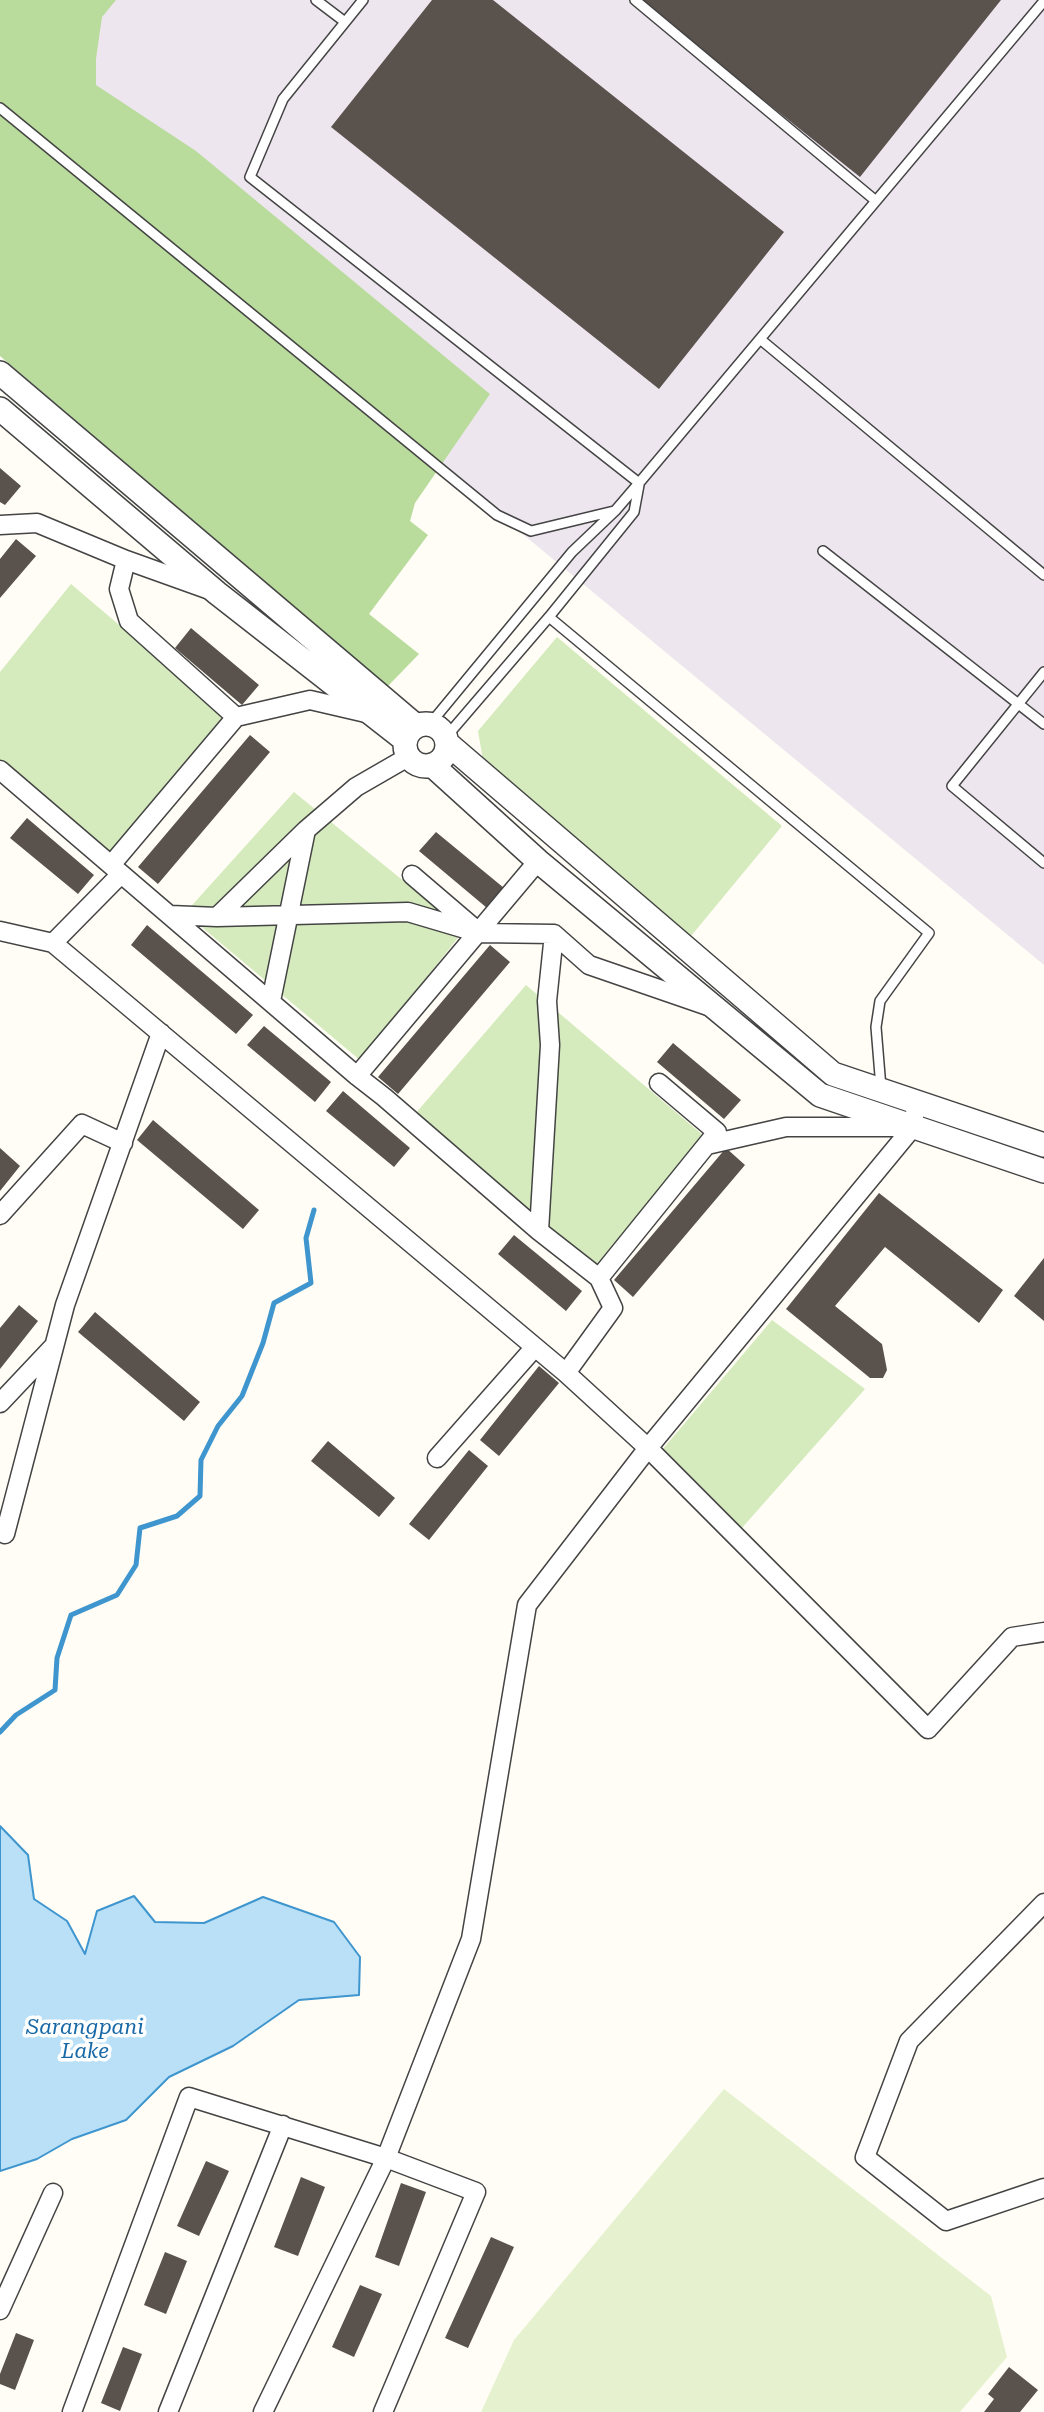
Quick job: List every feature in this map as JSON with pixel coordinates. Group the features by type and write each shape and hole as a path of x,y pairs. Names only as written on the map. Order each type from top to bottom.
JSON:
{"street":[{"path":"0,373 425,738 582,859 833,1074 1044,1145"},
{"path":"0,409 217,593 373,715"},
{"path":"0,524 37,523 126,560 217,593"},
{"path":"126,560 118,589 129,621 236,717"},
{"path":"53,943 116,869 236,717 310,700 373,715 425,738 444,757 432,765 538,861 820,1095 1044,1171"},
{"path":"217,917 306,830 356,787 425,738"},
{"path":"0,770 539,1231 598,1278 612,1308 566,1373"},
{"path":"271,1001 306,830"},
{"path":"563,881 582,859"},
{"path":"357,1076 538,861"},
{"path":"412,875 479,933"},
{"path":"170,915 217,917 408,912 479,933 554,934 589,965 719,1010"},
{"path":"0,931 53,943 566,1373 648,1448 928,1729 1012,1637 1044,1632"},
{"path":"539,1231 550,1045 547,1002 554,934"},
{"path":"5,1534 65,1305 162,1033"},
{"path":"598,1278 717,1132 660,1083"},
{"path":"264,2412 386,2158 471,1939 527,1605 648,1448 913,1127 915,1102"},
{"path":"0,1215 82,1124 123,1143"},
{"path":"707,1145 786,1127 913,1127"},
{"path":"0,1403 55,1345"},
{"path":"437,1458 535,1347"},
{"path":"1044,1903 909,2041 866,2157 946,2221 1044,2188"},
{"path":"72,2412 189,2096 386,2158 476,2192 383,2412"},
{"path":"168,2412 284,2126"},
{"path":"0,2310 52,2193"}],"lane":[{"path":"316,0 345,22"},
{"path":"363,0 284,99 250,177 639,483"},
{"path":"635,0 876,201"},
{"path":"425,738 572,552 615,511 639,483 1044,1"},
{"path":"0,108 497,515 531,531 615,511"},
{"path":"760,339 1044,575"},
{"path":"425,738 549,617 635,512 639,483"},
{"path":"823,551 1044,724"},
{"path":"549,617 929,933 880,1001 876,1027 881,1090"},
{"path":"1044,672 952,786 1044,863"}],"shaded area":[{"path":"0,0 1044,0 1044,965 0,102"}],"green space":[{"path":"0,0 116,0 102,17 96,59 96,85 196,151 490,394 415,503 410,521 428,535 369,614 419,654 388,686 0,356"},
{"path":"71,584 225,715 114,854 0,760 0,672"},
{"path":"557,637 782,826 691,936 483,760 478,731"},
{"path":"294,792 464,930 361,1061 185,913"},
{"path":"526,985 704,1136 597,1268 415,1114"},
{"path":"772,1320 865,1389 741,1529 662,1450"},
{"path":"724,2089 991,2296 1007,2357 960,2412 481,2412 514,2340"}],"water":[{"name":"Sarangpani Lake","path":"0,1826 28,1855 34,1899 67,1921 85,1954 97,1911 134,1896 155,1922 204,1923 263,1897 334,1922 360,1957 359,1995 299,2000 233,2046 169,2077 126,2120 72,2139 37,2159 0,2171"}],"building":[{"path":"432,0 493,0 784,232 659,389 331,127"},
{"path":"638,0 1001,0 860,177"},
{"path":"0,468 21,486 5,505 0,502"},
{"path":"16,539 36,556 0,598 0,559"},
{"path":"191,628 259,685 242,705 175,648"},
{"path":"250,735 270,752 158,884 138,867"},
{"path":"27,818 94,875 78,894 10,838"},
{"path":"436,832 504,888 487,908 419,851"},
{"path":"147,925 253,1015 236,1034 131,945"},
{"path":"490,945 510,962 398,1094 378,1077"},
{"path":"264,1026 331,1082 315,1102 247,1045"},
{"path":"673,1043 741,1100 724,1119 657,1062"},
{"path":"343,1091 410,1148 394,1167 326,1111"},
{"path":"153,1120 259,1210 243,1229 137,1140"},
{"path":"0,1148 20,1166 0,1191"},
{"path":"726,1148 745,1165 633,1297 614,1280"},
{"path":"879,1193 1003,1290 979,1323 885,1247 835,1306 882,1344 887,1370 883,1378 870,1378 786,1309"},
{"path":"514,1235 582,1291 566,1311 498,1254"},
{"path":"1044,1258 1044,1321 1014,1296"},
{"path":"19,1305 38,1321 0,1369 0,1328"},
{"path":"95,1312 200,1402 184,1421 78,1332"},
{"path":"539,1366 559,1383 499,1456 480,1440"},
{"path":"328,1441 395,1498 379,1517 311,1461"},
{"path":"469,1450 488,1466 429,1540 409,1524"},
{"path":"206,2161 229,2171 199,2236 177,2226"},
{"path":"301,2177 325,2187 298,2256 274,2247"},
{"path":"401,2183 426,2192 399,2266 375,2257"},
{"path":"491,2237 514,2247 468,2348 445,2338"},
{"path":"165,2252 187,2261 166,2314 144,2305"},
{"path":"360,2285 382,2294 354,2357 332,2347"},
{"path":"16,2333 34,2340 15,2390 0,2384 0,2374"},
{"path":"123,2347 142,2354 120,2411 101,2403"},
{"path":"1009,2367 1038,2390 1020,2412 984,2412 994,2399 988,2394"}],"waterway":[{"path":"0,1732 16,1715 55,1690 57,1658 71,1615 117,1595 136,1565 140,1528 177,1516 200,1496 201,1460 218,1426 242,1396 263,1343 274,1303 311,1283 306,1238 314,1210"}]}
